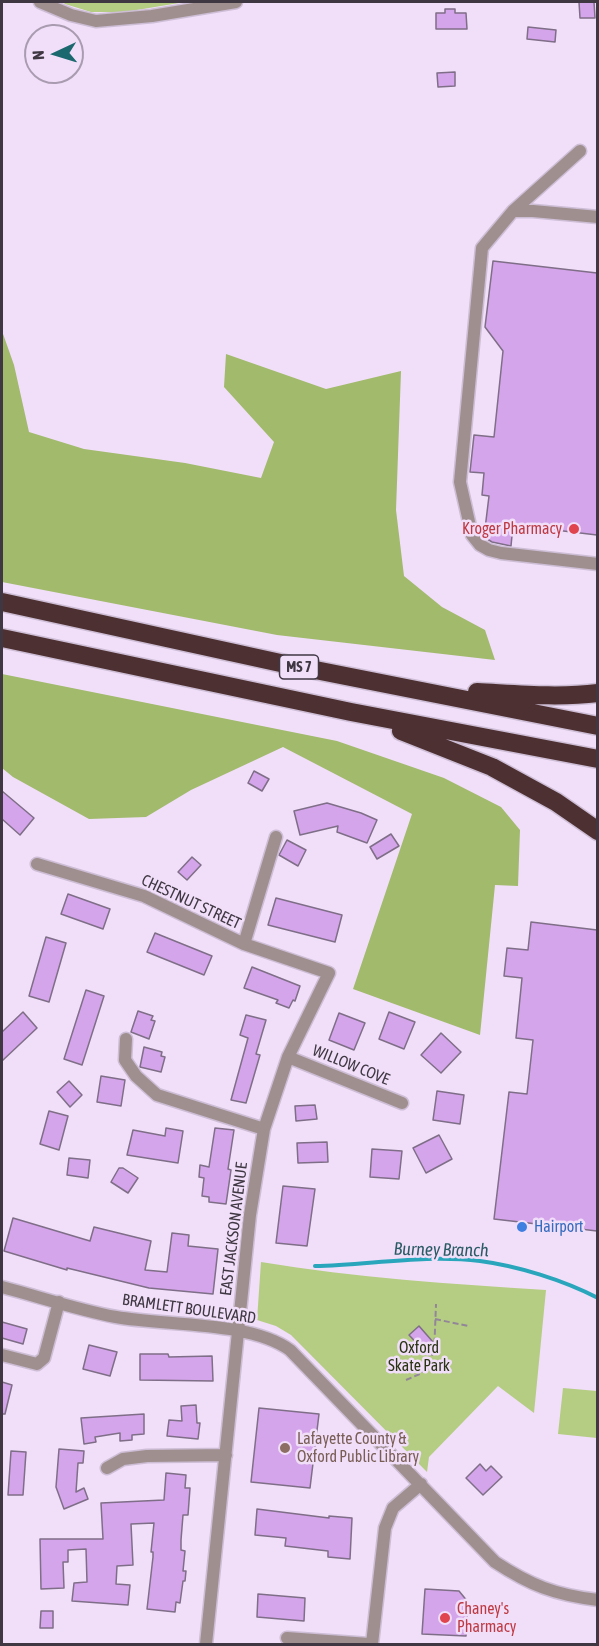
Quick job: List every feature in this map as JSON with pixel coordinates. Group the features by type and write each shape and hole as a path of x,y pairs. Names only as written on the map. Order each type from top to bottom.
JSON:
{"highway":[{"name":"MS 7","path":"2,602 273,661 597,726"},
{"name":"MS 7","path":"2,638 351,712 597,759"},
{"path":"411,688 530,695 597,693"},
{"path":"351,712 492,767 556,802 597,831"}],"street":[{"path":"40,2 58,6 71,15 96,21 152,16 236,2"},
{"path":"580,151 513,211 482,248 460,483 472,535 489,550 597,564"},
{"path":"513,211 597,217"},
{"path":"244,944 276,837"},
{"name":"CHESTNUT STREET","path":"37,864 144,896 244,944 329,973"},
{"name":"EAST JACKSON AVENUE","path":"206,1644 250,1215 264,1129 288,1057 329,973"},
{"path":"126,1038 125,1060 136,1076 157,1095 264,1129"},
{"name":"WILLOW COVE","path":"288,1057 402,1103"},
{"name":"BRAMLETT BOULEVARD","path":"2,1287 116,1317 239,1331 277,1341 290,1350 495,1562 520,1578 546,1590 597,1600"},
{"path":"2,1355 37,1364 44,1358 59,1302"},
{"path":"108,1468 123,1460 147,1456 226,1455"},
{"path":"287,1638 370,1644 385,1528 393,1508 421,1484"}],"path":[{"path":"406,1380 422,1374 429,1354 434,1355 436,1304"},
{"path":"435,1320 468,1326"}],"green space":[{"path":"63,2 185,2 125,12 91,12"},
{"path":"2,331 14,365 29,432 84,449 185,463 261,478 274,442 224,387 226,354 326,389 401,371 396,510 404,576 442,607 485,630 495,660 277,635 2,582"},
{"path":"2,674 337,741 444,778 501,807 520,830 518,886 495,885 480,1035 353,989 412,814 283,747 191,790 146,817 89,819 13,777 2,768"},
{"name":"Oxford Skate Park","path":"261,1262 439,1283 546,1290 534,1413 498,1386 429,1457 427,1472 291,1335 276,1326 257,1320"},
{"path":"563,1388 597,1391 597,1438 558,1434"}],"building":[{"path":"579,2 594,2 595,18 580,18"},
{"path":"445,9 455,9 455,13 466,13 467,29 436,29 436,13 445,13"},
{"path":"528,27 556,30 555,42 527,39"},
{"path":"455,72 455,86 438,87 437,73"},
{"path":"493,261 597,273 597,535 513,525 511,546 492,542 484,537 489,496 482,495 484,473 470,472 474,435 494,437 503,351 485,327"},
{"path":"254,771 269,779 262,791 248,783"},
{"path":"2,791 34,818 20,835 2,819"},
{"path":"327,803 377,820 367,843 337,832 338,826 300,835 294,811"},
{"path":"391,834 399,846 377,859 370,847"},
{"path":"287,840 306,850 298,866 279,855"},
{"path":"192,857 201,865 187,880 178,872"},
{"path":"68,894 110,909 103,929 61,914"},
{"path":"276,898 342,915 335,942 268,925"},
{"path":"531,922 597,930 597,1231 494,1219 509,1092 527,1094 533,1040 516,1038 522,978 504,976 507,948 528,950"},
{"path":"155,933 212,956 204,975 147,952"},
{"path":"46,937 66,943 49,1002 29,996"},
{"path":"252,967 300,986 295,1001 293,1000 289,1008 276,1003 278,1000 244,988"},
{"path":"86,990 104,996 82,1065 64,1059"},
{"path":"138,1011 153,1016 151,1020 155,1021 149,1039 131,1032"},
{"path":"23,1012 37,1028 2,1061 2,1032"},
{"path":"389,1012 415,1022 404,1049 379,1039"},
{"path":"339,1013 365,1023 354,1050 329,1040"},
{"path":"246,1015 266,1020 256,1054 260,1055 246,1103 231,1100 248,1038 240,1035"},
{"path":"441,1033 461,1052 441,1073 421,1055"},
{"path":"144,1047 162,1052 161,1056 165,1057 161,1072 140,1067"},
{"path":"101,1076 125,1080 121,1106 97,1102"},
{"path":"69,1081 82,1095 70,1107 57,1092"},
{"path":"437,1091 464,1095 460,1124 433,1120"},
{"path":"315,1105 317,1119 296,1121 295,1106"},
{"path":"49,1111 68,1116 59,1150 40,1144"},
{"path":"166,1128 183,1131 178,1163 127,1155 133,1130 165,1136"},
{"path":"215,1128 234,1130 226,1204 209,1202 209,1197 202,1196 204,1178 199,1177 200,1165 209,1167"},
{"path":"439,1135 452,1159 426,1173 413,1148"},
{"path":"327,1142 328,1162 298,1163 297,1143"},
{"path":"372,1149 402,1151 399,1179 370,1177"},
{"path":"69,1158 90,1160 88,1178 67,1175"},
{"path":"119,1168 123,1168 138,1178 128,1193 111,1182"},
{"path":"283,1186 315,1189 307,1246 276,1243"},
{"path":"13,1218 90,1241 94,1227 151,1241 145,1270 167,1272 172,1233 189,1235 188,1246 218,1249 213,1294 149,1288 67,1268 67,1270 4,1251"},
{"path":"2,1322 27,1329 23,1344 2,1338"},
{"path":"419,1326 433,1342 424,1351 409,1335"},
{"path":"89,1345 117,1352 110,1376 83,1369"},
{"path":"140,1354 168,1354 169,1357 212,1356 213,1381 140,1380"},
{"path":"2,1382 12,1385 5,1414 2,1414"},
{"path":"196,1405 197,1423 200,1423 198,1439 167,1436 169,1420 182,1421 181,1406"},
{"name":"Lafayette County & Oxford Public Library","path":"259,1408 319,1414 310,1488 251,1482"},
{"path":"144,1414 144,1434 132,1435 132,1440 120,1441 120,1433 95,1437 96,1442 84,1444 81,1418"},
{"path":"59,1449 84,1451 83,1463 78,1463 76,1492 84,1488 88,1499 64,1509 56,1487"},
{"path":"11,1451 26,1452 23,1495 8,1495"},
{"path":"480,1464 486,1471 491,1466 502,1477 483,1495 466,1478"},
{"path":"166,1473 186,1475 185,1488 190,1488 188,1515 183,1515 181,1540 181,1550 185,1551 183,1571 186,1571 185,1581 183,1581 180,1603 176,1602 175,1612 147,1609 154,1523 131,1524 133,1565 117,1566 116,1584 130,1585 128,1605 72,1601 74,1583 87,1582 86,1549 68,1550 68,1562 63,1562 64,1588 41,1589 40,1539 103,1539 101,1503 164,1500"},
{"path":"257,1509 329,1518 329,1516 352,1518 350,1559 328,1557 328,1551 285,1546 286,1538 255,1535"},
{"name":"Chaney's Pharmacy","path":"425,1589 459,1591 468,1602 466,1636 422,1634"},
{"path":"258,1594 305,1598 304,1621 257,1617"},
{"path":"41,1611 53,1611 53,1628 40,1628"}],"waterway":[{"name":"Burney Branch","path":"315,1266 418,1259 480,1261 510,1266 540,1275 598,1298"}],"place":[{"name":"Kroger Pharmacy","path":"574,529"},
{"name":"Hairport","path":"522,1227"},
{"name":"Lafayette County & Oxford Public Library","path":"285,1448"},
{"name":"Chaney's Pharmacy","path":"445,1618"}]}
